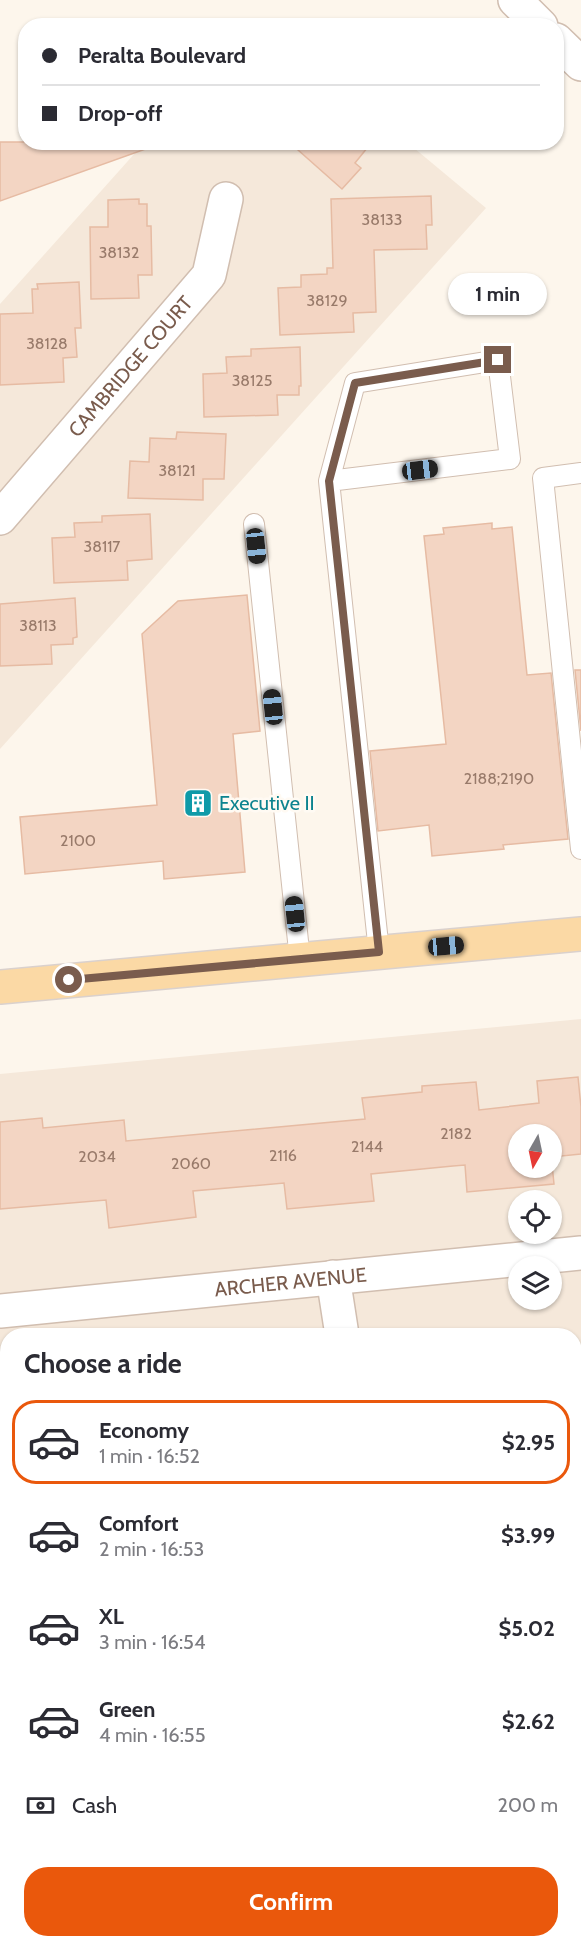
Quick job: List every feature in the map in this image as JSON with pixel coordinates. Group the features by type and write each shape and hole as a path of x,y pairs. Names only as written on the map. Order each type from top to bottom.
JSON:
{"main road":[{"path":"0,987 581,934"}],"street":[{"path":"515,0 533,18"},
{"path":"564,48 581,64"},
{"name":"CAMBRIDGE COURT","path":"0,518 209,275 226,199"},
{"name":"ARCHER AVENUE","path":"0,1311 581,1253"},
{"path":"333,1278 341,1328"}],"lane":[{"path":"329,481 510,459 498,360 355,383 329,481 379,952"},
{"path":"581,473 543,478 581,849"},
{"path":"254,524 300,960"}],"shaded area":[{"path":"138,150 416,150 486,208 0,749 0,304"},
{"path":"581,1019 581,1328 0,1328 0,1074"}],"building":[{"path":"0,142 18,142 18,150 143,150 0,201"},
{"path":"298,150 366,150 355,163 361,168 342,189"},
{"path":"431,196 432,225 426,225 427,249 374,250 376,312 353,313 354,332 280,335 278,288 301,287 301,275 327,274 327,268 333,268 331,199"},
{"path":"139,199 139,204 147,204 147,226 151,226 152,275 138,275 139,298 91,299 90,227 108,227 108,200"},
{"path":"79,282 81,328 75,328 77,357 63,358 64,382 0,385 0,314 33,313 32,289 38,289 37,284"},
{"path":"300,347 301,386 299,386 299,395 277,395 278,415 204,417 203,374 227,373 226,357 251,356 251,349"},
{"path":"177,432 226,434 224,479 203,479 203,500 128,498 130,461 149,462 150,438 176,439"},
{"path":"150,514 152,559 127,561 128,580 54,583 52,538 75,537 74,523 102,522 102,516"},
{"path":"492,523 492,529 512,527 527,675 551,673 568,839 503,845 504,849 432,856 429,825 378,831 370,751 446,744 424,536 444,534 443,528"},
{"name":"Executive II","path":"247,595 260,731 233,734 245,872 164,879 163,861 25,874 20,817 157,805 142,634 178,601"},
{"path":"75,598 77,637 73,638 73,644 51,645 52,664 0,666 0,604"},
{"path":"575,670 581,670 581,731"},
{"path":"578,1077 581,1107 581,1154 562,1156 562,1124 508,1124 508,1178 553,1178 554,1184 467,1192 465,1165 371,1174 374,1201 287,1209 284,1183 193,1191 196,1217 109,1228 106,1200 0,1209 0,1122 42,1118 43,1128 124,1120 126,1141 365,1119 362,1098 422,1092 422,1086 476,1082 479,1110 539,1103 537,1081"}],"place":[{"name":"Executive II","path":"198,803"}],"route":[{"path":"69,980 379,952 329,481 355,383 498,360"}]}
